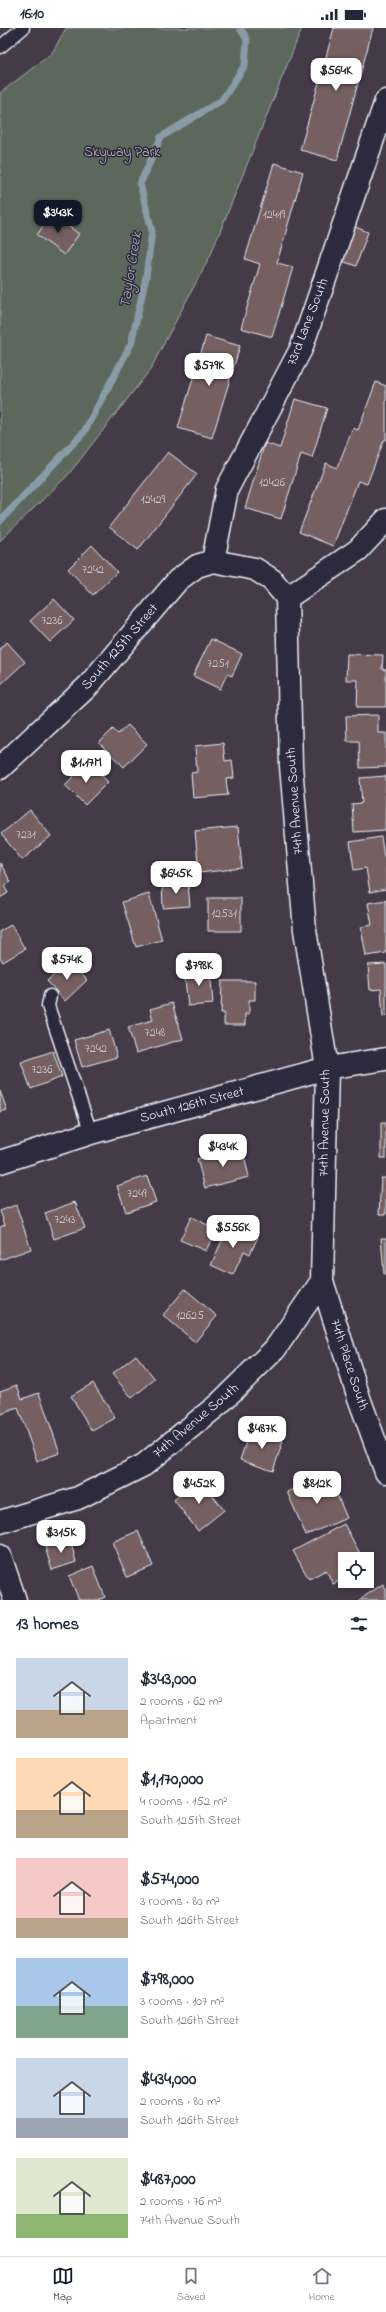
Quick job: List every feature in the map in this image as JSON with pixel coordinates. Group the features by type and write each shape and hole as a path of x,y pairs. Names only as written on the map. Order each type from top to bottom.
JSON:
{"street":[{"name":"73rd Lane South","path":"213,561 227,489 301,349 386,101"},
{"path":"213,561 254,569 272,580 287,598 358,550 386,520"},
{"name":"South 125th Street","path":"0,768 88,686 178,580 197,566 213,561"},
{"name":"74th Avenue South","path":"0,1522 78,1498 144,1465 219,1404 275,1348 322,1281 327,1068 305,930 291,766 287,598"},
{"name":"South 126th Street","path":"0,1162 91,1133 327,1068 386,1059"},
{"name":"74th Place South","path":"322,1281 359,1398 386,1472"},
{"path":"0,1556 15,1600"}],"lane":[{"path":"0,47 23,28"},
{"path":"50,996 48,1006 91,1133"}],"green space":[{"name":"Skyway Park","path":"66,28 302,28 211,254 150,370 68,475 0,541 0,93 52,53"}],"building":[{"path":"334,28 373,28 337,160 300,150"},
{"path":"274,163 303,172 277,263 293,267 272,337 241,328 260,264 245,259"},
{"path":"52,214 79,234 64,255 37,235"},
{"path":"350,225 368,232 356,266 337,259"},
{"path":"206,336 240,346 212,438 178,428"},
{"path":"376,382 386,386 386,440 384,440 367,484 358,481 333,546 299,532 326,463 337,468 353,428 358,430"},
{"path":"295,399 327,408 312,458 301,454 281,519 245,508 265,443 280,448"},
{"path":"168,452 197,474 138,550 109,527"},
{"path":"92,545 117,572 93,595 68,569"},
{"path":"54,599 74,620 50,642 30,621"},
{"path":"211,639 242,654 232,676 227,674 220,689 193,676"},
{"path":"7,642 25,662 0,685 0,648"},
{"path":"347,654 383,655 382,669 386,670 386,707 357,707 358,680 346,680"},
{"path":"378,715 378,733 386,733 386,767 360,768 359,741 347,741 346,716"},
{"path":"128,725 147,744 124,767 99,743 113,729 118,734"},
{"path":"223,743 225,761 232,760 234,778 226,779 228,795 193,798 191,773 197,772 195,746"},
{"path":"88,762 108,782 85,805 65,785"},
{"path":"386,776 385,830 354,832 352,804 362,803 360,778"},
{"path":"30,810 51,836 22,860 1,834"},
{"path":"238,827 242,868 199,873 195,831"},
{"path":"381,837 384,857 386,856 386,889 370,892 366,868 354,870 350,842"},
{"path":"0,863 11,882 4,886 8,893 0,898"},
{"path":"188,883 190,906 163,908 162,884"},
{"path":"149,894 162,940 136,947 122,902"},
{"path":"208,898 241,898 241,931 208,931"},
{"path":"386,900 386,953 366,956 361,927 372,925 368,903"},
{"path":"11,925 25,949 3,962 0,958 0,931"},
{"path":"69,961 87,980 65,1001 47,981"},
{"path":"386,964 386,1016 383,1017 381,989 370,990 368,965"},
{"path":"210,969 213,1004 188,1006 184,971"},
{"path":"222,981 255,981 255,1000 249,1000 249,1014 245,1014 245,1025 224,1025 224,1013 221,1013"},
{"path":"172,1003 183,1039 136,1053 128,1027 153,1020 150,1009"},
{"path":"109,1030 117,1057 82,1067 74,1040"},
{"path":"53,1051 62,1077 31,1089 21,1062"},
{"path":"0,1091 7,1110 0,1112"},
{"path":"381,1123 386,1123 386,1158 381,1158"},
{"path":"242,1147 249,1177 205,1188 197,1159"},
{"path":"147,1176 156,1202 126,1212 117,1186"},
{"path":"381,1178 386,1178 386,1214 379,1214"},
{"path":"75,1202 85,1228 54,1239 45,1213"},
{"path":"16,1205 31,1249 0,1260 0,1227 5,1225 0,1211"},
{"path":"191,1217 216,1229 206,1251 180,1240"},
{"path":"229,1225 258,1237 250,1254 244,1251 233,1275 211,1265"},
{"path":"381,1238 386,1238 386,1274 384,1274"},
{"path":"185,1289 217,1316 195,1342 163,1315"},
{"path":"136,1355 155,1379 132,1398 112,1374"},
{"path":"93,1383 115,1418 92,1431 71,1396"},
{"path":"17,1385 22,1399 39,1393 60,1453 37,1461 18,1408 1,1414 0,1391"},
{"path":"250,1430 283,1441 273,1471 240,1460"},
{"path":"328,1474 347,1518 306,1535 287,1492"},
{"path":"200,1479 224,1510 198,1531 174,1500"},
{"path":"344,1524 359,1552 338,1552 338,1582 333,1584 326,1570 309,1579 293,1551"},
{"path":"138,1531 153,1566 127,1577 112,1542"},
{"path":"70,1539 76,1562 52,1570 45,1547"},
{"path":"93,1566 105,1597 98,1600 79,1600 69,1576"},
{"path":"383,1584 386,1589 386,1600 359,1600"}],"waterway":[{"name":"Taylor Creek","path":"0,521 84,432 131,344 146,277 152,231 140,184 161,137 222,100 245,65 247,39 240,28"}]}
